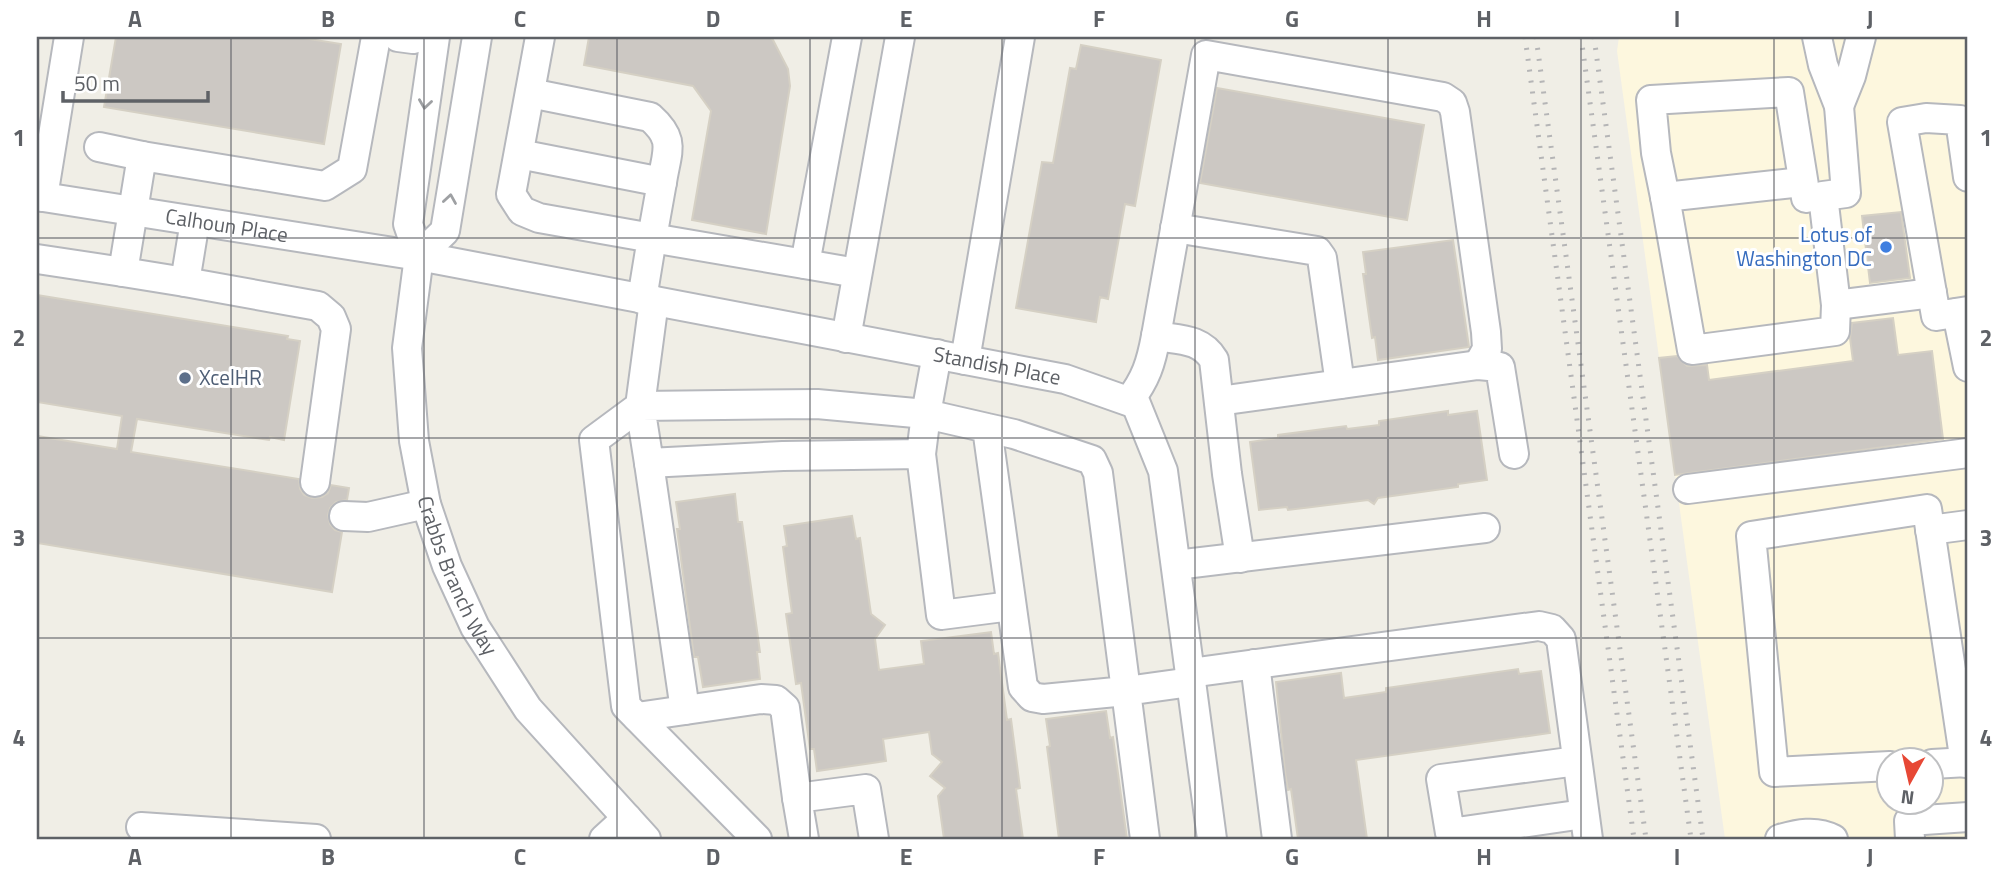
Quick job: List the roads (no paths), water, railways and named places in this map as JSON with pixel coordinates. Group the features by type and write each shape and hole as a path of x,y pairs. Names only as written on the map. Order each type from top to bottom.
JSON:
{"street":[{"path":"40,196 69,37"},
{"path":"99,147 325,186 352,169 376,37"},
{"path":"398,37 420,37"},
{"name":"Crabbs Branch Way","path":"435,37 408,224 419,256 407,348 414,441 426,504 447,566 475,627 528,709 646,839"},
{"path":"419,256 445,231 477,37"},
{"path":"540,37 511,194 522,211 539,218 857,272"},
{"path":"805,264 847,37"},
{"path":"846,338 900,37"},
{"path":"965,360 1020,37"},
{"path":"1665,197 1812,189 1846,193 1839,106 1823,65 1817,37"},
{"path":"1839,106 1851,76 1861,37"},
{"path":"1212,839 1163,471 1136,404 1129,401 1141,385 1150,365 1207,46 1443,97 1452,103 1486,332 1487,349 1478,365"},
{"path":"1789,92 1812,189 1836,305 1835,331 1692,350 1656,153 1651,100 1789,92"},
{"path":"530,93 650,117 664,129 669,143 652,238 640,406 685,710"},
{"path":"1968,177 1964,120 1926,118 1902,122 1936,316 1963,312 1968,367"},
{"path":"519,154 662,181"},
{"path":"123,272 142,156"},
{"name":"Calhoun Place","path":"40,196 419,256"},
{"path":"186,282 195,221"},
{"path":"1175,228 1317,251 1322,258 1340,384"},
{"name":"Standish Place","path":"419,256 1065,379 1129,401"},
{"path":"37,259 318,306 331,317 336,329 315,482"},
{"path":"1836,305 1932,293"},
{"path":"1156,335 1193,342 1207,349 1214,360 1240,558"},
{"path":"937,354 921,454 941,615 1012,606"},
{"path":"1219,401 1478,365 1500,366 1514,454"},
{"path":"757,839 626,706 594,440 640,406 817,404 926,414 1014,434 1092,460 1098,473 1145,839"},
{"path":"986,428 1023,687 1032,697 1043,699 1126,691 1255,664 1539,626 1552,629 1561,639 1586,827 1450,833 1441,779 1577,761"},
{"path":"1688,489 1968,453"},
{"path":"649,463 783,456 921,454"},
{"path":"344,516 368,517 426,504"},
{"path":"1876,767 1774,772 1751,536 1927,509 1967,762 1946,763"},
{"path":"1930,530 1968,525"},
{"path":"1176,565 1485,528"},
{"path":"1255,664 1276,839"},
{"path":"637,717 776,699 785,708 804,839"},
{"path":"797,797 866,789 874,839"},
{"path":"1910,839 1909,821 1968,817"},
{"path":"604,839 626,818"},
{"path":"141,827 316,839"},
{"path":"1780,839 1801,833 1833,839"}],"railway":[{"path":"1525,37 1634,839"},
{"path":"1536,37 1646,839"},
{"path":"1581,37 1691,839"},
{"path":"1594,37 1703,839"}],"place":[{"name":"Lotus of Washington DC","path":"1886,247"},
{"name":"XcelHR","path":"185,378"}]}
